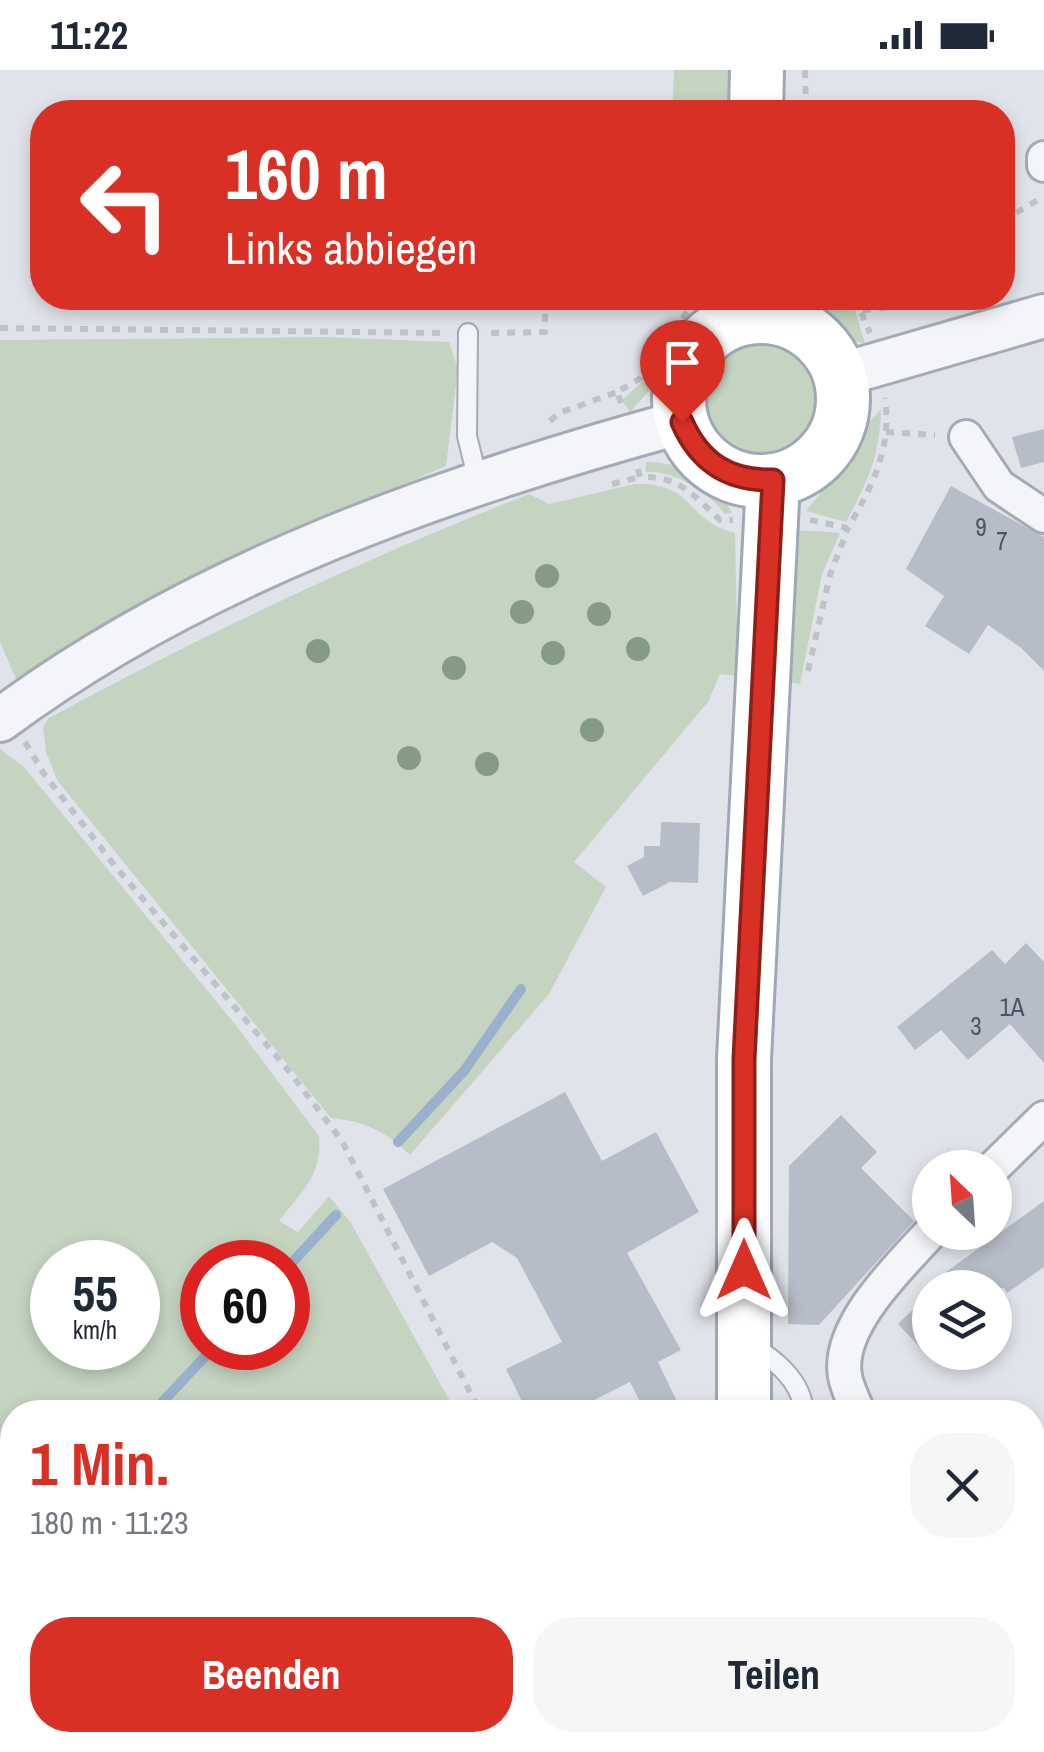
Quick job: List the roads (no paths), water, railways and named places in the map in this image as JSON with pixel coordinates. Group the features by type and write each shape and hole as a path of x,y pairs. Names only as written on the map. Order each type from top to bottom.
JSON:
{"main road":[{"path":"756,100 757,70"},
{"path":"748,310 713,333 693,354 682,378 682,422 690,440 713,466 750,481 772,500"},
{"path":"744,1400 744,1059 772,500 828,448 860,370 831,355 813,336 789,322 756,310"}],"street":[{"path":"1044,158 1044,166"},
{"path":"860,370 1044,316"},
{"path":"4,717 86,662 220,589 358,527 682,422"},
{"path":"966,437 999,486 1044,516"},
{"path":"1012,1150 1044,1118"},
{"path":"854,1400 844,1373 852,1333 880,1288 915,1250"}],"lane":[{"path":"468,333 467,436 479,485"},
{"path":"744,1341 774,1359 802,1400"}],"waterway":[{"path":"398,1142 464,1071 521,989"},
{"path":"310,1243 336,1215"},
{"path":"164,1400 192,1370"}]}
